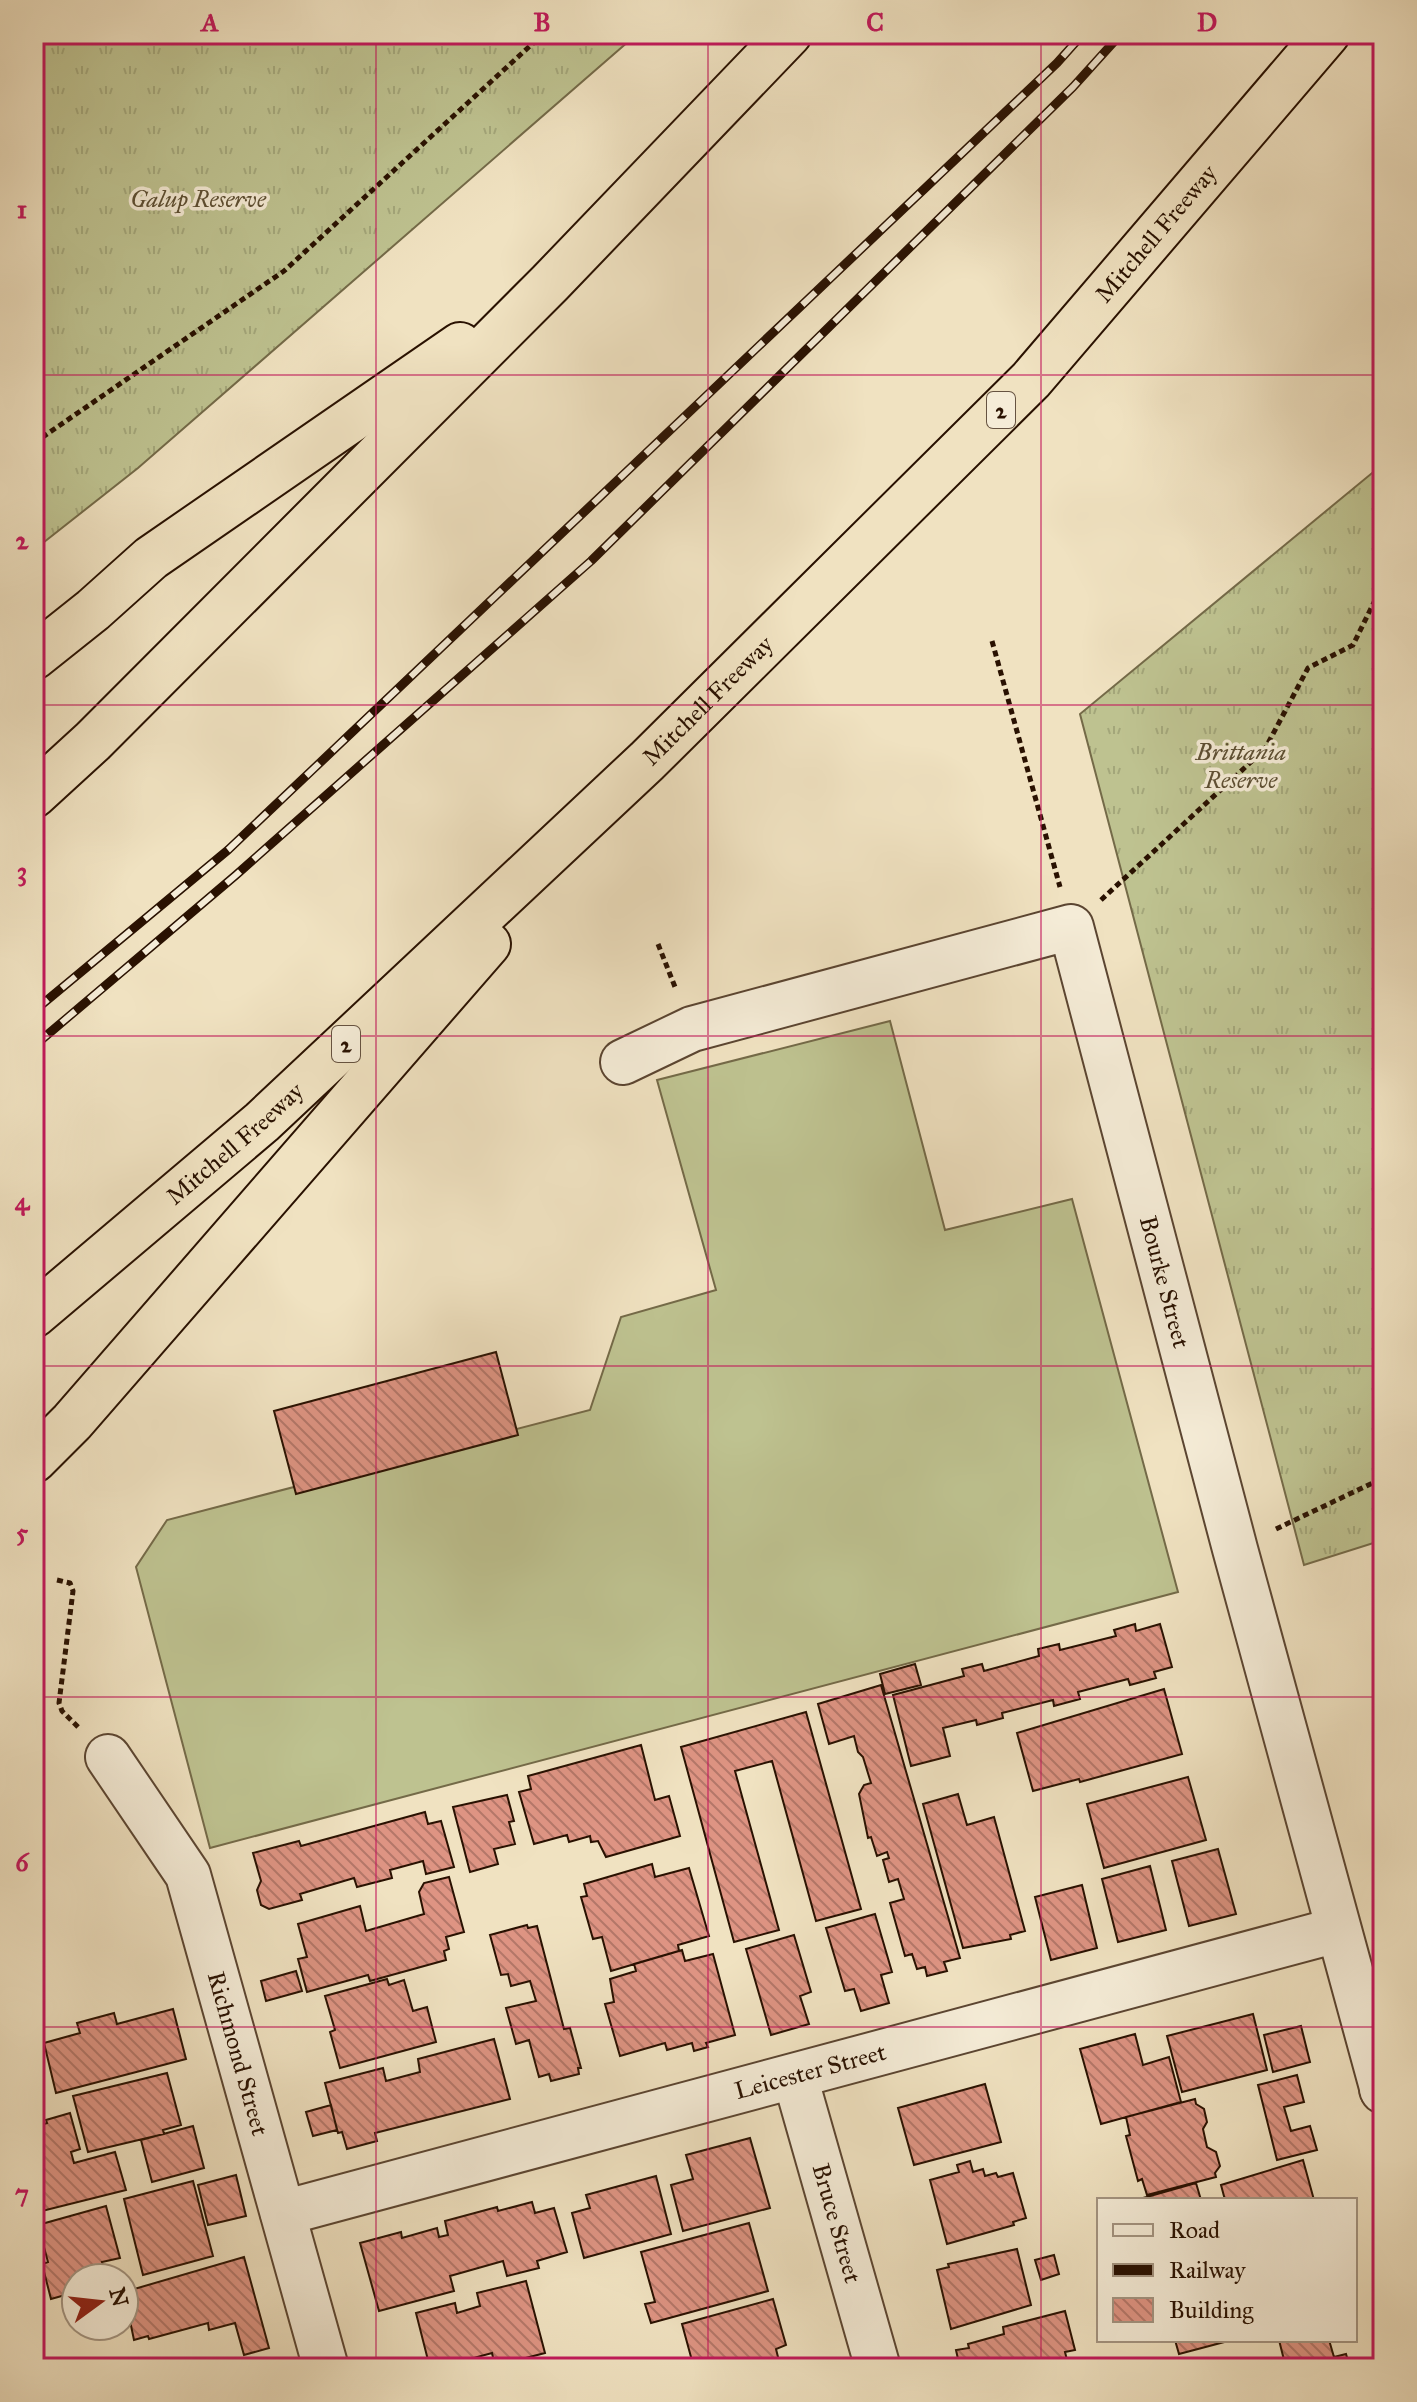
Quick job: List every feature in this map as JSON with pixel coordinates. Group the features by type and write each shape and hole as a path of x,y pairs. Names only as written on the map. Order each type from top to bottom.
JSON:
{"highway":[{"path":"34,795 104,730 550,283 789,34"},
{"name":"Mitchell Freeway","path":"34,1315 262,1122 647,761 1031,380 1327,34"},
{"path":"34,657 151,558 550,283"},
{"path":"34,1460 83,1410 647,761"}],"street":[{"path":"623,1062 692,1029 1071,927"},
{"name":"Bourke Street","path":"1071,927 1337,1930 1383,2090"},
{"name":"Richmond Street","path":"108,1757 188,1875 326,2368"},
{"name":"Leicester Street","path":"283,2213 1337,1930"},
{"name":"Bruce Street","path":"795,2077 878,2368"}],"path":[{"path":"34,443 284,271 543,34"},
{"path":"992,641 1071,927 1265,749 1308,668 1353,645 1383,584"},
{"path":"1235,1549 1383,1478"},
{"path":"57,1580 70,1583 73,1591 59,1703 62,1711 108,1757"},
{"path":"34,1626 44,1629"}],"green space":[{"name":"Galup Reserve","path":"34,34 637,34 138,468 34,550"},
{"name":"Brittania Reserve","path":"1383,464 1383,1540 1304,1565 1080,714"},
{"path":"890,1021 945,1230 1072,1199 1178,1592 210,1848 136,1567 167,1520 590,1410 621,1317 716,1290 657,1080"}],"building":[{"path":"496,1352 518,1435 296,1494 274,1411"},
{"path":"1135,1624 1136,1631 1160,1624 1172,1667 1154,1672 1156,1678 1130,1685 1128,1679 1078,1692 1080,1699 1054,1706 1053,1700 1002,1713 1003,1718 977,1725 976,1720 943,1728 950,1756 911,1766 893,1695 964,1676 962,1669 982,1664 984,1671 1039,1656 1038,1649 1059,1644 1060,1650 1116,1636 1114,1630"},
{"path":"915,1664 921,1685 885,1694 880,1674"},
{"path":"881,1685 960,1958 944,1962 947,1971 927,1976 925,1967 917,1969 912,1954 905,1956 890,1903 904,1899 898,1879 889,1882 883,1860 889,1858 887,1852 877,1856 871,1837 868,1838 859,1794 864,1785 871,1783 863,1757 858,1752 854,1736 829,1744 818,1704"},
{"path":"1164,1689 1182,1754 1080,1782 1079,1779 1033,1791 1017,1733"},
{"path":"806,1712 861,1909 816,1921 772,1761 735,1771 779,1930 734,1942 681,1747"},
{"path":"641,1745 655,1800 669,1796 680,1836 606,1857 598,1841 591,1842 590,1836 569,1842 567,1835 534,1844 519,1792 531,1789 528,1776"},
{"path":"1188,1777 1206,1840 1104,1868 1087,1804"},
{"path":"958,1794 967,1825 994,1817 1025,1931 1010,1935 1011,1939 963,1948 923,1804"},
{"path":"507,1795 514,1821 509,1822 515,1844 494,1849 498,1864 470,1872 453,1807"},
{"path":"425,1812 428,1824 441,1821 454,1867 426,1874 423,1861 390,1870 392,1878 357,1887 354,1878 300,1894 302,1900 269,1909 261,1905 257,1890 261,1881 253,1853 299,1841 301,1846"},
{"path":"1218,1849 1236,1914 1189,1926 1172,1861"},
{"path":"652,1864 655,1877 689,1868 709,1936 678,1945 679,1951 611,1971 602,1937 593,1939 581,1897 587,1896 584,1884"},
{"path":"1150,1866 1166,1930 1118,1942 1102,1879"},
{"path":"449,1877 464,1932 446,1937 449,1949 444,1951 446,1960 370,1981 368,1975 307,1992 298,1959 307,1957 298,1924 360,1906 366,1931 424,1914 419,1892 424,1883"},
{"path":"1082,1885 1097,1948 1051,1960 1035,1897"},
{"path":"875,1914 892,1972 881,1975 889,2003 861,2011 854,1989 845,1991 826,1928"},
{"path":"527,1925 528,1928 537,1926 564,2029 570,2028 581,2068 578,2068 579,2074 551,2081 549,2074 539,2077 529,2040 516,2044 506,2008 536,2001 530,1981 511,1986 508,1974 501,1975 490,1935"},
{"path":"794,1935 811,1992 800,1996 809,2024 771,2035 746,1949"},
{"path":"682,1950 685,1961 713,1954 735,2035 706,2043 708,2047 694,2051 692,2043 667,2050 665,2043 620,2056 605,2004 614,2002 610,1979 636,1971 634,1964"},
{"path":"296,1971 302,1991 266,2001 261,1981"},
{"path":"387,1979 389,1985 404,1980 413,2011 427,2007 436,2042 340,2068 330,2032 335,2030 325,1996"},
{"path":"173,2009 186,2059 56,2093 44,2043 80,2033 77,2023 114,2013 117,2024"},
{"path":"1253,2014 1267,2070 1182,2092 1167,2036"},
{"path":"1301,2026 1310,2062 1273,2072 1264,2035"},
{"path":"1135,2034 1143,2065 1169,2057 1181,2102 1101,2124 1080,2049"},
{"path":"494,2039 510,2099 375,2133 377,2141 347,2149 342,2132 338,2133 325,2083 383,2068 386,2081 420,2072 418,2059"},
{"path":"34,2060 43,2095 34,2097"},
{"path":"167,2073 181,2125 163,2130 164,2134 88,2152 73,2096"},
{"path":"1297,2075 1304,2102 1284,2107 1291,2131 1310,2126 1317,2150 1277,2160 1258,2085"},
{"path":"985,2084 1001,2142 914,2165 898,2108"},
{"path":"1195,2099 1196,2104 1204,2109 1207,2122 1203,2129 1207,2147 1216,2152 1220,2166 1216,2177 1147,2195 1142,2179 1138,2181 1126,2136 1130,2135 1126,2117"},
{"path":"331,2105 337,2130 313,2136 306,2112"},
{"path":"70,2113 80,2149 71,2152 74,2163 115,2152 126,2190 34,2213 34,2127"},
{"path":"193,2126 204,2168 152,2182 141,2140"},
{"path":"750,2138 770,2208 683,2231 671,2185 693,2179 686,2155"},
{"path":"1303,2160 1313,2198 1224,2198 1221,2185"},
{"path":"970,2161 973,2172 983,2169 985,2176 1013,2173 1026,2218 1013,2222 1014,2225 947,2244 930,2180 959,2172 957,2165"},
{"path":"236,2175 246,2216 208,2225 198,2185"},
{"path":"656,2176 671,2234 584,2258 572,2213 590,2208 586,2195"},
{"path":"193,2181 213,2256 143,2275 124,2199"},
{"path":"1196,2183 1200,2198 1143,2198"},
{"path":"532,2202 535,2213 554,2208 567,2252 537,2261 539,2268 507,2276 503,2261 450,2276 454,2291 379,2311 360,2243 401,2232 402,2238 437,2228 439,2237 448,2235 445,2221 497,2207 498,2211"},
{"path":"106,2206 120,2258 102,2262 60,2262 60,2296 51,2299 42,2264 48,2262 38,2225"},
{"path":"749,2223 768,2291 651,2323 645,2304 655,2302 641,2252"},
{"path":"1017,2249 1031,2305 951,2329 937,2270 949,2267 948,2264"},
{"path":"1054,2255 1059,2274 1041,2280 1035,2260"},
{"path":"244,2257 269,2348 244,2355 235,2323 209,2330 208,2323 149,2339 148,2336 140,2338 140,2287"},
{"path":"526,2281 545,2353 495,2366 492,2353 470,2359 471,2368 430,2368 416,2313 455,2303 457,2313 480,2306 477,2293"},
{"path":"773,2299 786,2345 776,2349 780,2365 769,2368 694,2368 682,2324"},
{"path":"1065,2311 1075,2350 1065,2352 1069,2368 960,2368 956,2350 1004,2334 1003,2327"},
{"path":"1176,2342 1224,2342 1179,2354"},
{"path":"1280,2342 1330,2342 1334,2357 1346,2354 1350,2368 1286,2368"}],"railway":[{"path":"34,1011 228,850 1057,63 1083,34"},
{"path":"34,1046 236,875 591,561 1073,87 1121,34"}]}
